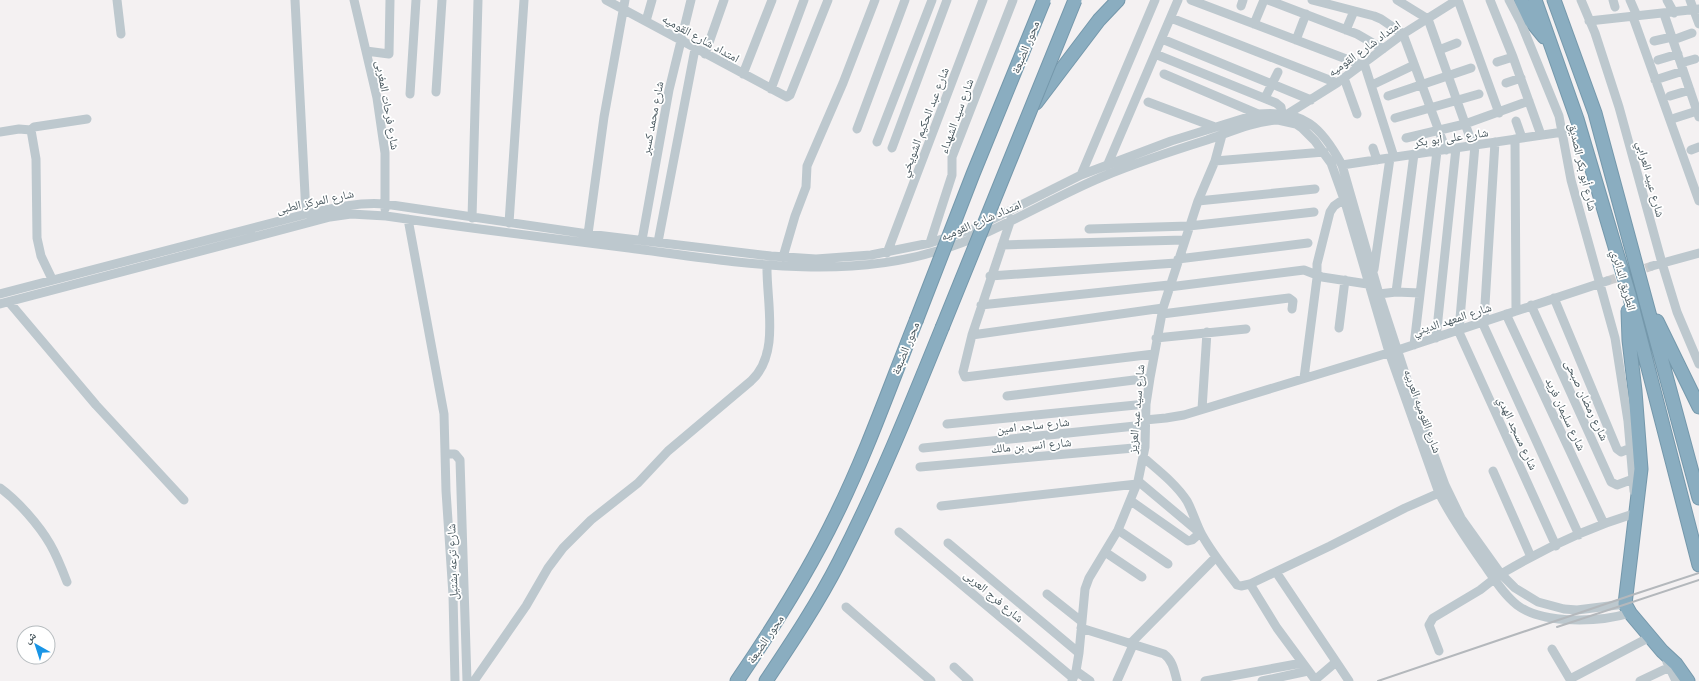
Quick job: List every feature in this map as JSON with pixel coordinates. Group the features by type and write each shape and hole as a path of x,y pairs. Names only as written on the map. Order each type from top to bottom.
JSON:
{"highway":[{"name":"محور الضبعة","path":"736,681 776,624 836,516 869,442 976,167 1044,0"},
{"name":"محور الضبعة","path":"766,681 795,638 835,570 892,451 1075,0"},
{"path":"1032,107 1099,20 1118,0"},
{"path":"1521,0 1531,21 1552,47"},
{"name":"الطريق الدائري","path":"1535,0 1577,119 1629,294 1698,562"},
{"name":"الطريق الدائري","path":"1554,0 1594,113 1699,498"},
{"path":"1639,282 1699,407"},
{"path":"1629,294 1629,340 1635,391 1641,469 1628,608 1673,665 1688,681"}],"street":[{"path":"117,0 121,34"},
{"path":"295,0 306,214"},
{"name":"شارع فرحات المغربى","path":"354,0 377,98 385,152 386,216"},
{"path":"366,51 387,55 389,54 390,0"},
{"path":"410,94 416,0"},
{"path":"436,92 442,0"},
{"path":"472,218 478,0"},
{"path":"509,222 524,0"},
{"name":"امتداد شارع القوميه","path":"606,0 624,5 646,21 695,49 786,97 790,96 828,0"},
{"path":"646,21 652,0"},
{"name":"شارع محمد كسبر","path":"642,240 670,90 691,0"},
{"path":"705,54 724,0"},
{"path":"743,74 772,0"},
{"path":"770,89 804,0"},
{"path":"783,257 795,216 806,187 807,166 843,83 875,0"},
{"path":"857,129 905,0"},
{"path":"878,142 932,0"},
{"path":"892,148 947,0"},
{"name":"شارع عبد الحكيم الشويخي","path":"887,253 983,0"},
{"name":"شارع سيد الشهداء","path":"930,243 952,175 952,158 1013,0"},
{"path":"1081,175 1155,0"},
{"path":"1107,166 1178,0"},
{"path":"1191,0 1363,64 1372,85 1392,157 1374,274"},
{"path":"1254,24 1264,0"},
{"path":"1268,0 1362,36 1383,48"},
{"path":"1312,0 1381,19 1403,34 1438,130 1441,150 1414,345"},
{"path":"1397,0 1428,19 1465,124 1474,145 1459,330"},
{"path":"1458,0 1499,112"},
{"name":"امتداد شارع القوميه","path":"621,247 767,265 841,267 909,258 935,252 960,244 1102,177 1222,135 1282,116 1341,80 1403,34 1458,0"},
{"path":"1490,0 1514,57 1541,135"},
{"name":"شارع أبو بكر الصديق","path":"1509,0 1521,23 1559,116 1571,180 1604,282 1615,338 1631,448 1636,513"},
{"name":"شارع عبيد العرابي","path":"1581,0 1595,34 1619,107 1662,262 1678,312 1699,364"},
{"path":"1630,0 1655,80 1699,201"},
{"path":"1668,0 1674,13"},
{"path":"1690,0 1697,10 1699,24"},
{"path":"588,234 604,117 624,5"},
{"path":"1589,21 1697,10"},
{"path":"1346,30 1354,11"},
{"path":"1296,40 1306,14"},
{"path":"1664,14 1698,110 1676,118"},
{"path":"1170,18 1341,80 1357,114"},
{"path":"1654,41 1692,33"},
{"path":"1162,39 1310,100"},
{"path":"1439,50 1457,43"},
{"path":"658,242 695,49"},
{"path":"1155,54 1278,104 1281,107 1282,116"},
{"path":"1658,60 1678,54"},
{"path":"1496,62 1514,57"},
{"path":"1655,80 1695,59"},
{"path":"1372,85 1414,65"},
{"path":"1388,96 1471,68"},
{"path":"1265,98 1278,72"},
{"path":"1164,74 1258,114"},
{"path":"1506,83 1521,78"},
{"path":"1670,96 1690,90"},
{"path":"1395,118 1479,94"},
{"path":"1406,138 1465,124 1529,101"},
{"path":"1148,102 1215,127"},
{"name":"امتداد شارع القوميه","path":"642,240 783,257 834,258 887,253 930,243 973,229 1014,210 1081,175 1141,152 1258,114 1272,113 1282,116"},
{"name":"شارع القوميه العربيه","path":"1282,116 1302,128 1315,141 1331,163 1375,288 1393,351 1439,493 1467,539 1497,576 1526,596 1551,607 1578,610 1628,608"},
{"name":"شارع القوميه العربيه","path":"1282,116 1308,121 1333,148 1342,165 1374,274 1375,288 1393,351 1436,461 1450,496 1465,524 1517,605 1528,612 1550,618 1576,620 1619,616 1628,608"},
{"path":"0,132 31,130 34,126 87,118"},
{"path":"1516,121 1518,139 1516,311"},
{"path":"31,130 36,159 37,238 41,256 52,279"},
{"name":"شارع على أبو بكر","path":"1342,165 1563,132"},
{"name":"شارع سيد عبد العزيز","path":"1074,677 1079,653 1085,589 1089,578 1118,530 1137,483 1144,458 1146,404 1156,338 1162,311 1184,240 1198,201 1215,161 1222,135"},
{"path":"1495,142 1483,322 1579,535"},
{"path":"1373,148 1377,160"},
{"path":"1436,338 1456,148"},
{"path":"1215,161 1324,152"},
{"path":"1396,292 1414,154"},
{"path":"1198,201 1315,189"},
{"path":"1304,378 1318,275 1317,264 1330,212 1334,206 1344,199"},
{"name":"شارع المركز الطبى","path":"0,294 86,270 349,204 385,204 472,218 642,240"},
{"path":"1014,210 981,305 972,335 963,375 968,377 1154,354"},
{"path":"1089,229 1189,226 1314,212"},
{"name":"شارع المركز الطبى","path":"4,303 330,217 351,214 386,216 621,247"},
{"name":"شارع ترعه بشتيل","path":"408,219 441,391 444,414 446,491 453,595 455,681"},
{"path":"1002,244 1184,240"},
{"path":"990,276 1177,261 1308,243"},
{"path":"1652,266 1662,262 1699,254"},
{"path":"474,681 526,606 548,568 563,548 591,520 638,483 668,451 751,381 761,369 766,359 770,343 767,265"},
{"path":"86,270 89,280"},
{"path":"981,305 1169,286 1304,270 1318,275 1375,288 1396,292 1420,293"},
{"path":"1339,328 1345,280"},
{"name":"شارع المعهد الديني","path":"1145,422 1202,409 1414,345 1604,282"},
{"path":"972,335 1162,311 1289,298 1293,300 1292,309"},
{"path":"1554,298 1617,449 1621,452 1631,448"},
{"path":"4,303 184,500"},
{"name":"شارع رمضان صبحى","path":"1530,306 1611,482 1617,485 1633,479"},
{"name":"شارع سليمان فريد","path":"1506,314 1604,524"},
{"path":"1156,338 1246,329"},
{"name":"شارع مسجد الهدي","path":"1459,330 1556,546"},
{"path":"1202,409 1207,332"},
{"path":"1007,396 1150,378"},
{"path":"947,424 1146,404"},
{"name":"شارع ساجد امين","path":"923,448 1145,422"},
{"name":"شارع انس بن مالك","path":"920,467 1145,447"},
{"name":"شارع ترعه بشتيل","path":"446,454 455,454 460,460 467,681"},
{"path":"1144,458 1181,493 1187,502 1200,533 1237,585 1241,586 1250,584 1276,572 1405,508 1439,493"},
{"path":"1493,471 1531,558"},
{"path":"941,506 1137,483 1200,533"},
{"path":"0,488 27,513 50,544 67,582"},
{"path":"1131,500 1188,541 1192,540 1200,533"},
{"path":"1438,651 1430,625 1433,618 1480,590 1497,576 1531,558 1604,524 1636,513"},
{"path":"1118,530 1168,564"},
{"name":"شارع فرج العربى","path":"899,532 1074,677 1090,681"},
{"path":"948,543 1079,653"},
{"path":"1105,552 1142,577"},
{"path":"1117,681 1132,645 1216,557"},
{"path":"1276,572 1349,681"},
{"path":"1250,584 1302,663 1315,680 1336,662"},
{"path":"1047,594 1081,625 1132,645 1164,654 1173,664 1177,681"},
{"path":"846,607 931,681"},
{"path":"1552,649 1570,680 1650,637"},
{"path":"1205,681 1302,663"},
{"path":"1640,681 1673,665 1676,681"},
{"path":"954,667 969,681"},
{"path":"1262,681 1308,671"}],"tunnel":[{"path":"1607,281 1652,266"}],"railway":[{"path":"1378,681 1699,573"},
{"path":"1557,627 1699,580"}]}
